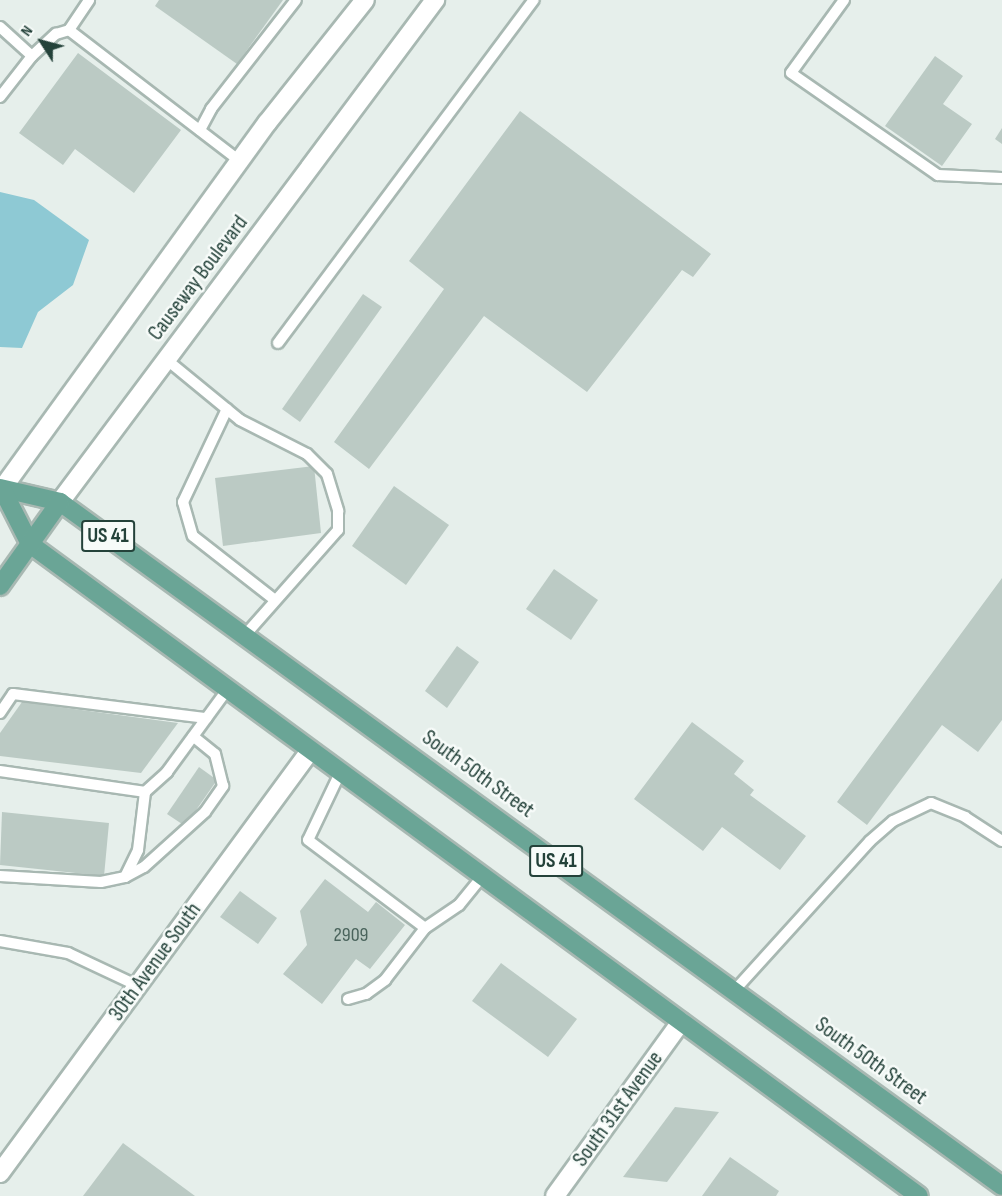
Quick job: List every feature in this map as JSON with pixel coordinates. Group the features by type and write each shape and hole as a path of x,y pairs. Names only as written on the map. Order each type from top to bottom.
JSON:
{"main road":[{"name":"Causeway Boulevard","path":"1,489 240,161 365,0"},
{"name":"Causeway Boulevard","path":"0,586 60,502 435,0"},
{"name":"South 50th Street","path":"1,489 60,502 246,634 1002,1186"},
{"name":"US 41","path":"1,489 30,544 919,1196"},
{"name":"30th Avenue South","path":"0,1173 310,751"},
{"name":"South 31st Avenue","path":"555,1196 681,1022"}],"lane":[{"path":"0,97 32,56 56,34 69,30 89,0"},
{"path":"200,130 211,110 296,0"},
{"path":"278,343 534,0"},
{"path":"844,0 791,73 938,175 1002,178"},
{"path":"0,27 16,38 32,56"},
{"path":"69,30 240,161"},
{"path":"167,360 227,409 273,439 307,454 327,474 338,510 338,530 246,634"},
{"path":"227,409 183,502 192,536 275,600"},
{"path":"125,877 138,850 145,792 167,772 227,690"},
{"path":"0,713 13,694 207,718"},
{"path":"0,876 101,882 125,877 144,867 205,812 223,786 215,754 193,736"},
{"path":"0,771 145,792"},
{"path":"340,773 308,840 424,928"},
{"path":"734,991 870,841 893,821 931,803 965,817 1002,841"},
{"path":"348,999 366,994 385,980 424,928 459,905 482,877"},
{"path":"0,941 68,953 138,986"}],"water":[{"path":"0,192 34,200 89,240 73,285 38,312 22,348 0,347"}],"building":[{"path":"159,0 283,0 237,64 155,6"},
{"path":"78,53 181,130 134,193 75,149 63,165 19,133"},
{"path":"935,56 963,76 943,104 972,124 942,166 885,126"},
{"path":"520,111 711,254 693,277 682,270 587,392 484,316 369,469 334,442 444,289 409,261"},
{"path":"1002,128 1002,144 995,139"},
{"path":"363,294 382,307 300,422 282,409"},
{"path":"314,466 321,533 223,546 215,478"},
{"path":"394,486 449,525 406,585 352,546"},
{"path":"554,569 598,600 571,640 526,609"},
{"path":"1002,578 1002,720 978,752 942,725 867,825 837,802"},
{"path":"457,646 479,662 447,708 425,691"},
{"path":"22,702 178,723 141,773 0,756 0,733"},
{"path":"692,722 744,761 734,774 754,790 750,795 806,836 780,870 722,827 703,851 634,799"},
{"path":"199,767 217,780 185,826 167,814"},
{"path":"2,812 109,823 104,876 0,865"},
{"path":"325,879 368,912 376,902 405,925 370,969 356,959 322,1004 283,974 307,945 300,911"},
{"path":"240,891 277,918 258,944 220,917"},
{"path":"501,963 577,1019 548,1057 472,1001"},
{"path":"675,1107 719,1112 667,1182 623,1177"},
{"path":"123,1143 195,1196 83,1196"},
{"path":"730,1157 779,1191 776,1196 702,1196"}]}
